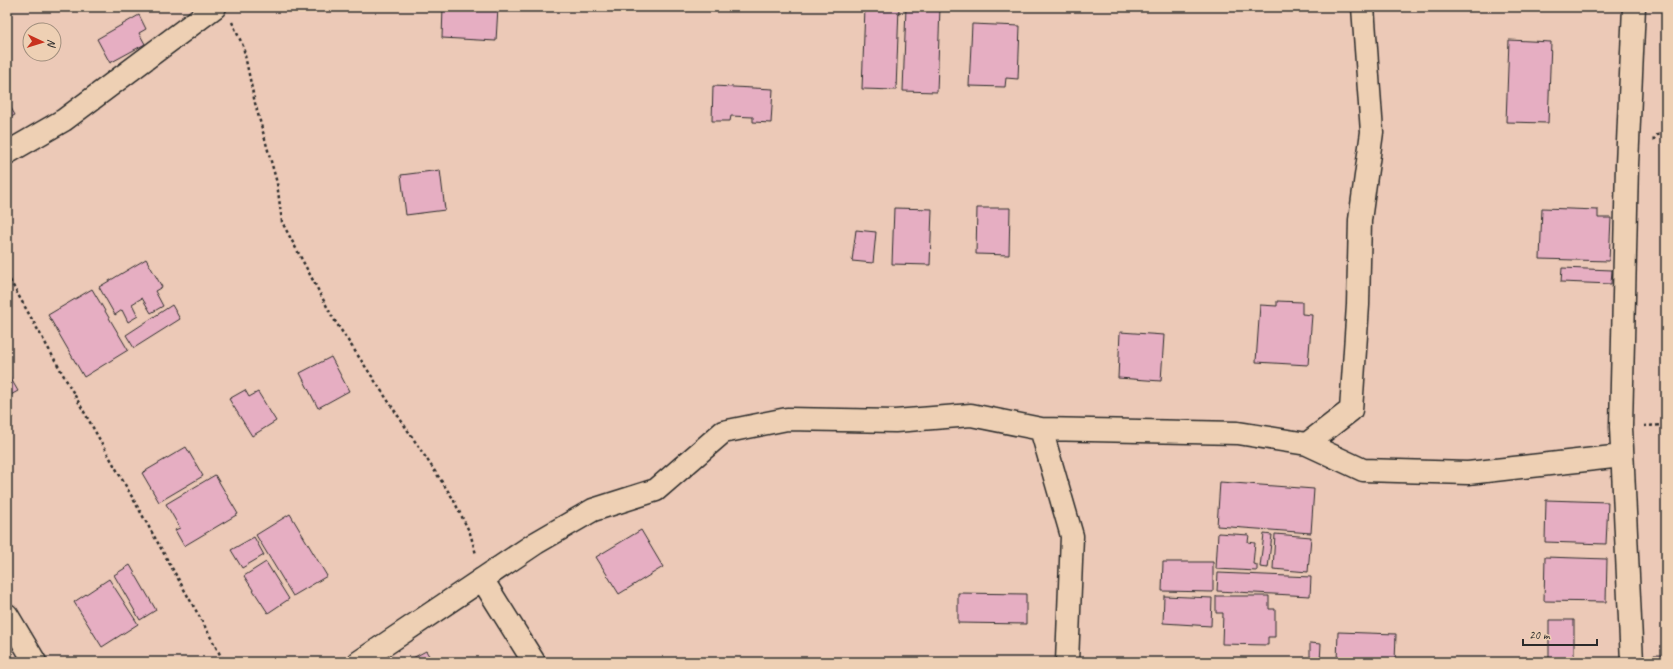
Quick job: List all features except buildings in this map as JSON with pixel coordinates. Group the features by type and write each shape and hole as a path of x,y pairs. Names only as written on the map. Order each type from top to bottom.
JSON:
{"street":[{"path":"1307,444 1351,410 1358,305 1360,220 1372,132 1363,7"},
{"path":"1632,662 1621,427 1634,7"},
{"path":"7,153 64,120 223,14"},
{"path":"359,662 536,543 593,510 656,490 723,432 787,418 895,421 971,415 1041,429 1238,433 1307,444 1363,470 1468,474 1622,456"},
{"path":"1041,429 1072,536 1067,662"},
{"path":"482,579 534,662"},
{"path":"7,615 35,662"}],"path":[{"path":"223,14 243,46 255,103 277,183 282,222 332,318 452,497 470,533 482,579"},
{"path":"7,275 224,662"}]}
